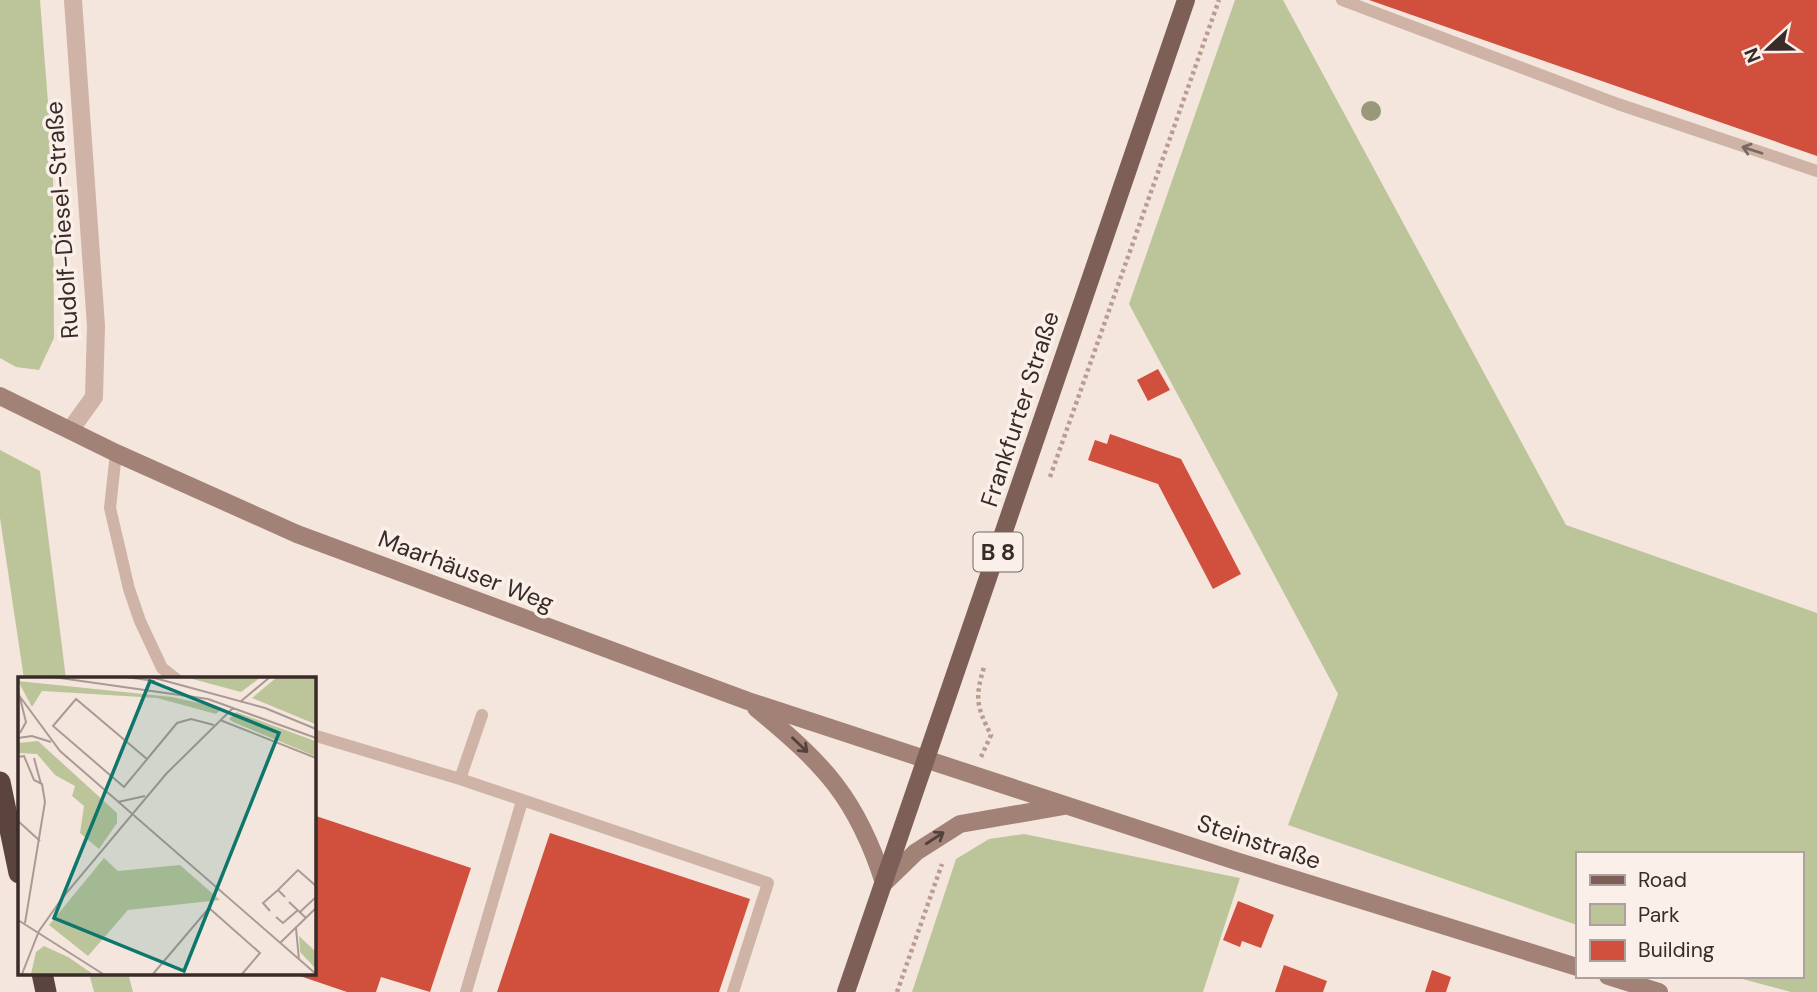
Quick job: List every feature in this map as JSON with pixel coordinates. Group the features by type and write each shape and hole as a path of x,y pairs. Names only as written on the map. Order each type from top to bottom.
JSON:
{"highway":[{"path":"0,782 18,868"},
{"path":"42,974 46,992"}],"main road":[{"name":"Frankfurter Straße","path":"846,992 1186,0"},
{"name":"Maarhäuser Weg","path":"0,397 116,453 297,534 748,701 928,758"},
{"path":"748,701 800,745 838,786 857,813 884,883 916,852 960,824 1067,805"},
{"name":"Steinstraße","path":"928,758 1067,805 1576,967"},
{"path":"1614,978 1659,992"}],"street":[{"name":"Rudolf-Diesel-Straße","path":"71,429 94,397 96,326 73,0"}],"lane":[{"path":"1342,0 1618,104 1817,171"},
{"path":"116,453 110,508 129,589 140,621 162,668 173,677"},
{"path":"460,779 482,715"},
{"path":"315,736 460,779 768,883 733,992"},
{"path":"466,992 522,801"}],"path":[{"path":"1048,482 1219,0"},
{"path":"987,658 976,694 981,716 991,735"}],"green space":[{"path":"0,0 40,0 53,167 54,338 39,370 16,367 0,358"},
{"path":"1235,0 1283,0 1566,525 1817,613 1817,992 1791,992 1738,978 1803,978 1803,852 1576,852 1576,925 1288,825 1338,694 1129,304"},
{"path":"0,450 40,471 66,677 24,677 0,518"},
{"path":"1024,834 1240,878 1203,992 912,992 956,859 989,839"},
{"path":"89,974 128,974 133,992 94,992"}],"building":[{"path":"1369,0 1817,0 1817,156"},
{"path":"1158,369 1170,390 1148,401 1137,380"},
{"path":"1110,434 1181,459 1241,574 1213,589 1158,484 1088,460 1095,440 1107,444"},
{"path":"315,816 471,868 430,992 381,977 376,992 347,992 300,976 315,974"},
{"path":"550,833 750,899 719,992 497,992"},
{"path":"1238,901 1274,915 1261,948 1242,941 1240,947 1223,940"},
{"path":"1284,965 1327,981 1323,992 1275,992"},
{"path":"1432,970 1451,977 1446,992 1425,992"}]}
